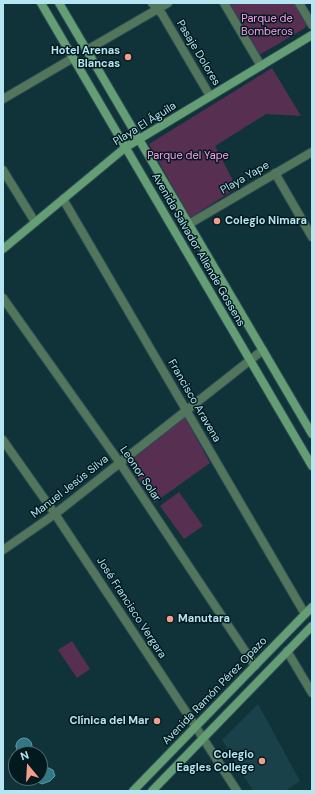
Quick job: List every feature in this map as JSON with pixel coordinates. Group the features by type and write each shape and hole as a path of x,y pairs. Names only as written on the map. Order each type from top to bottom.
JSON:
{"main road":[{"name":"Avenida Salvador Allende Gossens","path":"41,3 312,466"},
{"name":"Avenida Salvador Allende Gossens","path":"59,3 312,434"},
{"name":"Playa El Águila","path":"3,249 126,147 312,35"},
{"name":"Avenida Ramón Pérez Opazo","path":"133,791 312,607"},
{"path":"152,791 312,626"}],"street":[{"path":"87,50 154,6 168,3"},
{"path":"224,3 261,66"},
{"path":"299,3 312,24"},
{"name":"Pasaje Dolores","path":"154,6 162,14 210,96"},
{"path":"3,99 73,58"},
{"name":"Playa Yape","path":"189,224 312,152"},
{"path":"3,170 35,222"},
{"path":"275,173 312,237"},
{"name":"Francisco Aravena","path":"63,199 305,614"},
{"name":"Leonor Solar","path":"3,298 120,463 255,666"},
{"name":"Manuel Jesús Silva","path":"3,550 55,514 263,350"},
{"name":"José Francisco Vergara","path":"3,440 55,514 196,726 237,791"},
{"path":"287,651 312,693"}],"shaded area":[{"name":"Colegio Eagles College","path":"258,704 300,781 285,791 253,791 222,740"},
{"path":"21,738 27,738 32,743 32,746 16,746 16,743"},
{"path":"48,768 53,770 55,776 48,782"}],"green space":[{"name":"Parque de Bomberos","path":"229,3 295,3 307,24 305,28 261,54 257,53"},
{"name":"Parque del Yape","path":"272,68 301,116 266,114 215,146 237,188 190,218 149,144"},
{"path":"185,417 210,463 154,503 128,463"},
{"path":"179,492 203,526 184,539 160,506"},
{"path":"72,641 90,669 77,678 58,650"}],"place":[{"name":"Hotel Arenas Blancas","path":"128,57"},
{"name":"Colegio Nimara","path":"217,221"},
{"name":"Manutara","path":"170,619"},
{"name":"Clínica del Mar","path":"157,721"},
{"name":"Colegio Eagles College","path":"262,761"}]}
